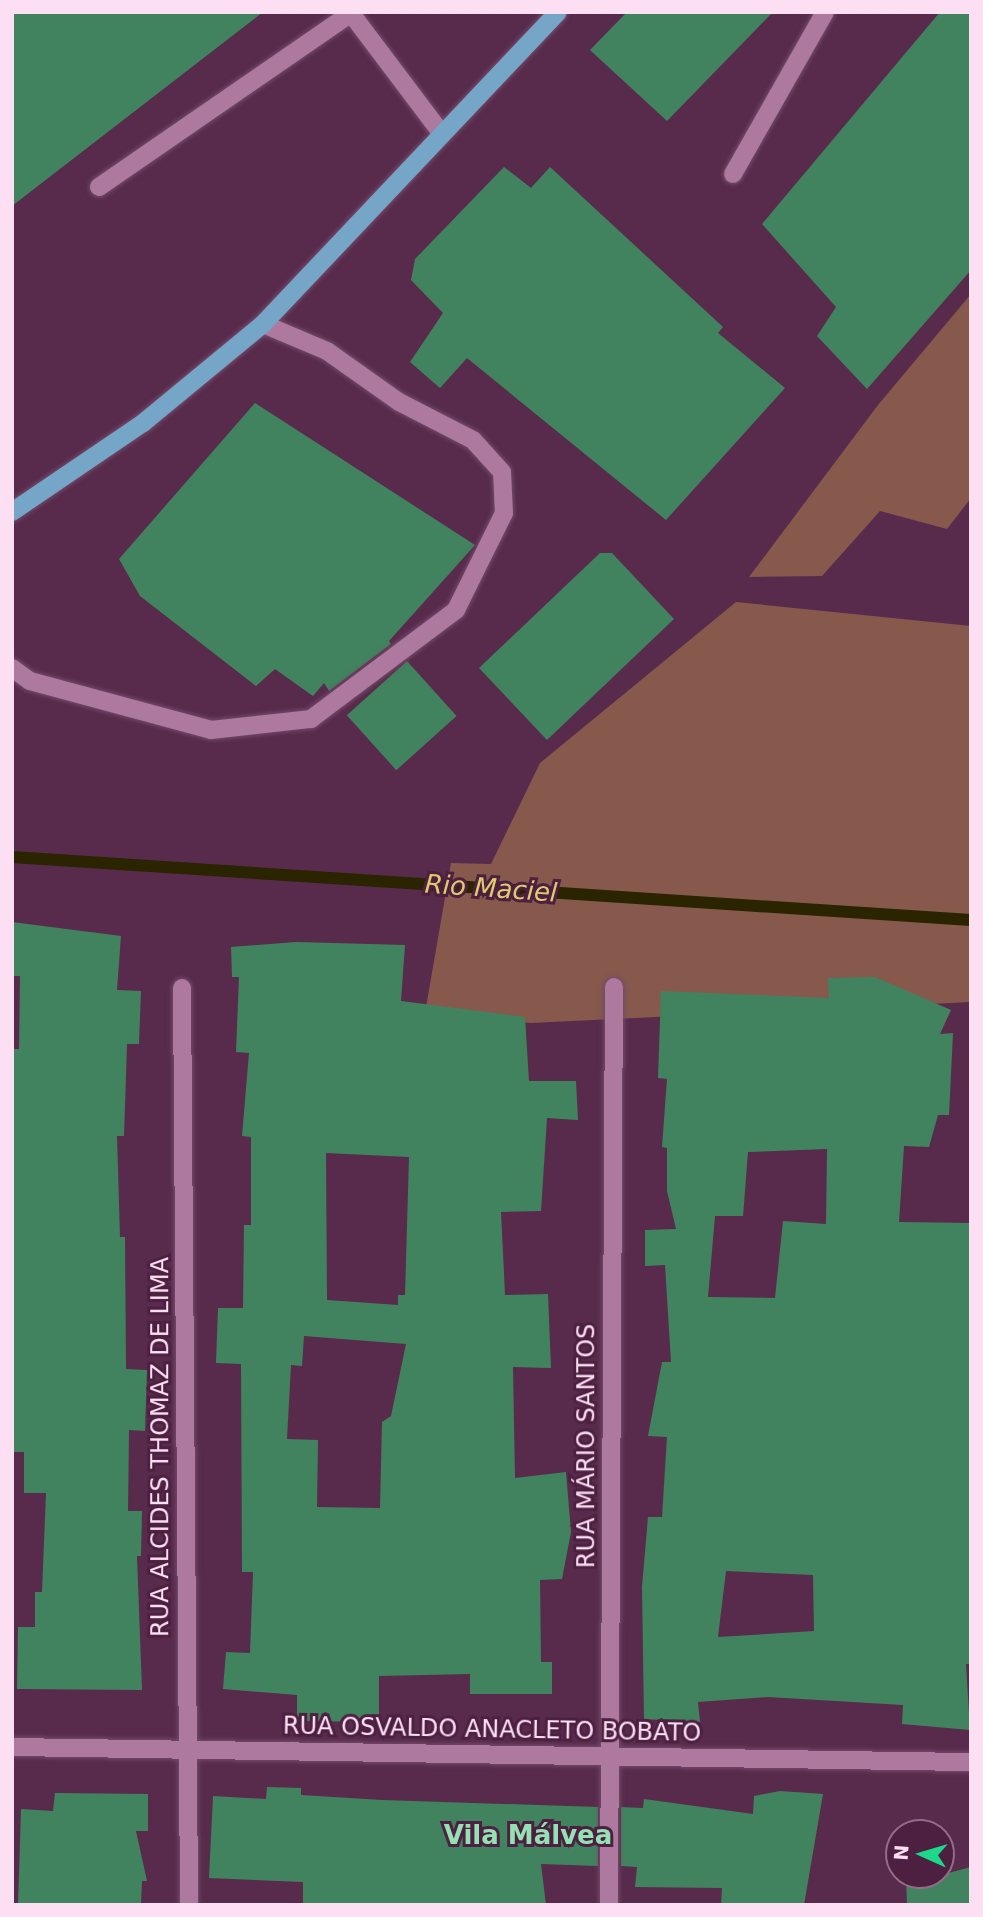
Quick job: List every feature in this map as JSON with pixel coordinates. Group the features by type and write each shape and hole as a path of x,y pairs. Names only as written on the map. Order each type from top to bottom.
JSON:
{"main road":[{"path":"12,512 143,423 264,324 558,12"}],"street":[{"path":"733,174 825,12"},
{"path":"99,187 350,13 442,134"},
{"path":"12,668 30,681 211,730 311,719 456,610 504,513 502,472 473,440 399,402 327,351 264,324"},
{"name":"RUA MÁRIO SANTOS","path":"609,1905 614,987"},
{"name":"RUA ALCIDES THOMAZ DE LIMA","path":"182,988 189,1905"},
{"name":"RUA OSVALDO ANACLETO BOBATO","path":"12,1747 971,1762"}],"shaded area":[{"path":"971,294 971,498 947,529 880,511 822,576 749,577 878,405"},
{"path":"736,602 971,626 971,1002 530,1023 425,1013 451,863 491,864 540,763"}],"building":[{"path":"12,12 263,12 12,206"},
{"path":"627,12 773,12 667,121 590,50"},
{"path":"940,12 971,12 971,270 867,389 817,336 836,307 762,224"},
{"path":"504,167 531,188 550,167 723,327 718,333 785,388 666,520 467,358 440,388 410,362 443,313 411,280 415,259"},
{"path":"255,403 475,545 389,641 391,644 329,691 324,683 313,696 275,669 256,686 140,596 119,559"},
{"path":"600,553 612,553 674,619 547,740 479,668"},
{"path":"407,661 457,716 396,770 347,715"},
{"path":"12,922 121,936 117,990 141,991 139,1044 127,1044 124,1136 117,1136 120,1237 125,1237 126,1369 147,1370 145,1431 129,1430 128,1511 142,1511 141,1556 137,1556 142,1690 17,1689 18,1627 35,1627 35,1592 42,1592 46,1493 24,1493 24,1452 14,1452 12,1049 19,1049 20,976 12,976"},
{"path":"296,942 405,945 401,1001 525,1017 529,1081 576,1081 578,1120 547,1118 541,1211 501,1212 505,1295 548,1294 551,1368 513,1367 515,1478 566,1472 571,1532 562,1579 540,1580 541,1662 552,1662 552,1694 470,1694 470,1674 379,1676 379,1722 297,1721 297,1695 223,1689 226,1652 250,1653 253,1572 242,1572 241,1364 216,1363 218,1308 243,1308 244,1225 251,1225 251,1137 242,1136 249,1053 236,1052 239,977 232,977 231,947","holes":["326,1153 409,1157 405,1295 398,1295 398,1305 327,1300","304,1336 406,1344 391,1416 382,1422 380,1508 317,1507 318,1440 287,1439 291,1365 302,1366"]},
{"path":"875,977 951,1010 940,1034 953,1033 949,1115 938,1115 929,1147 904,1146 899,1222 971,1223 971,1664 966,1664 970,1730 902,1724 903,1705 768,1697 698,1702 700,1722 644,1719 642,1587 648,1517 662,1517 667,1437 648,1436 662,1362 671,1362 665,1265 645,1266 645,1230 676,1229 667,1191 667,1148 662,1147 667,1079 658,1078 661,991 829,998 828,978","holes":["827,1149 826,1224 783,1221 775,1298 708,1297 715,1216 743,1216 748,1152","726,1571 813,1575 814,1631 718,1637"]},
{"path":"267,1787 301,1788 301,1795 382,1800 598,1807 598,1866 541,1864 546,1905 303,1905 303,1882 209,1878 213,1796 266,1799"},
{"path":"780,1791 823,1794 804,1905 721,1905 722,1888 635,1887 637,1867 621,1866 621,1807 643,1808 644,1799 753,1814 754,1796"},
{"path":"55,1793 148,1794 148,1831 136,1831 147,1881 142,1881 141,1905 18,1905 21,1809 53,1811"},
{"path":"971,1867 971,1905 907,1905 906,1889 955,1889 955,1871"}],"waterway":[{"name":"Rio Maciel","path":"12,857 971,920"}],"district":[{"name":"Vila Málvea","path":"528,1836"}]}
